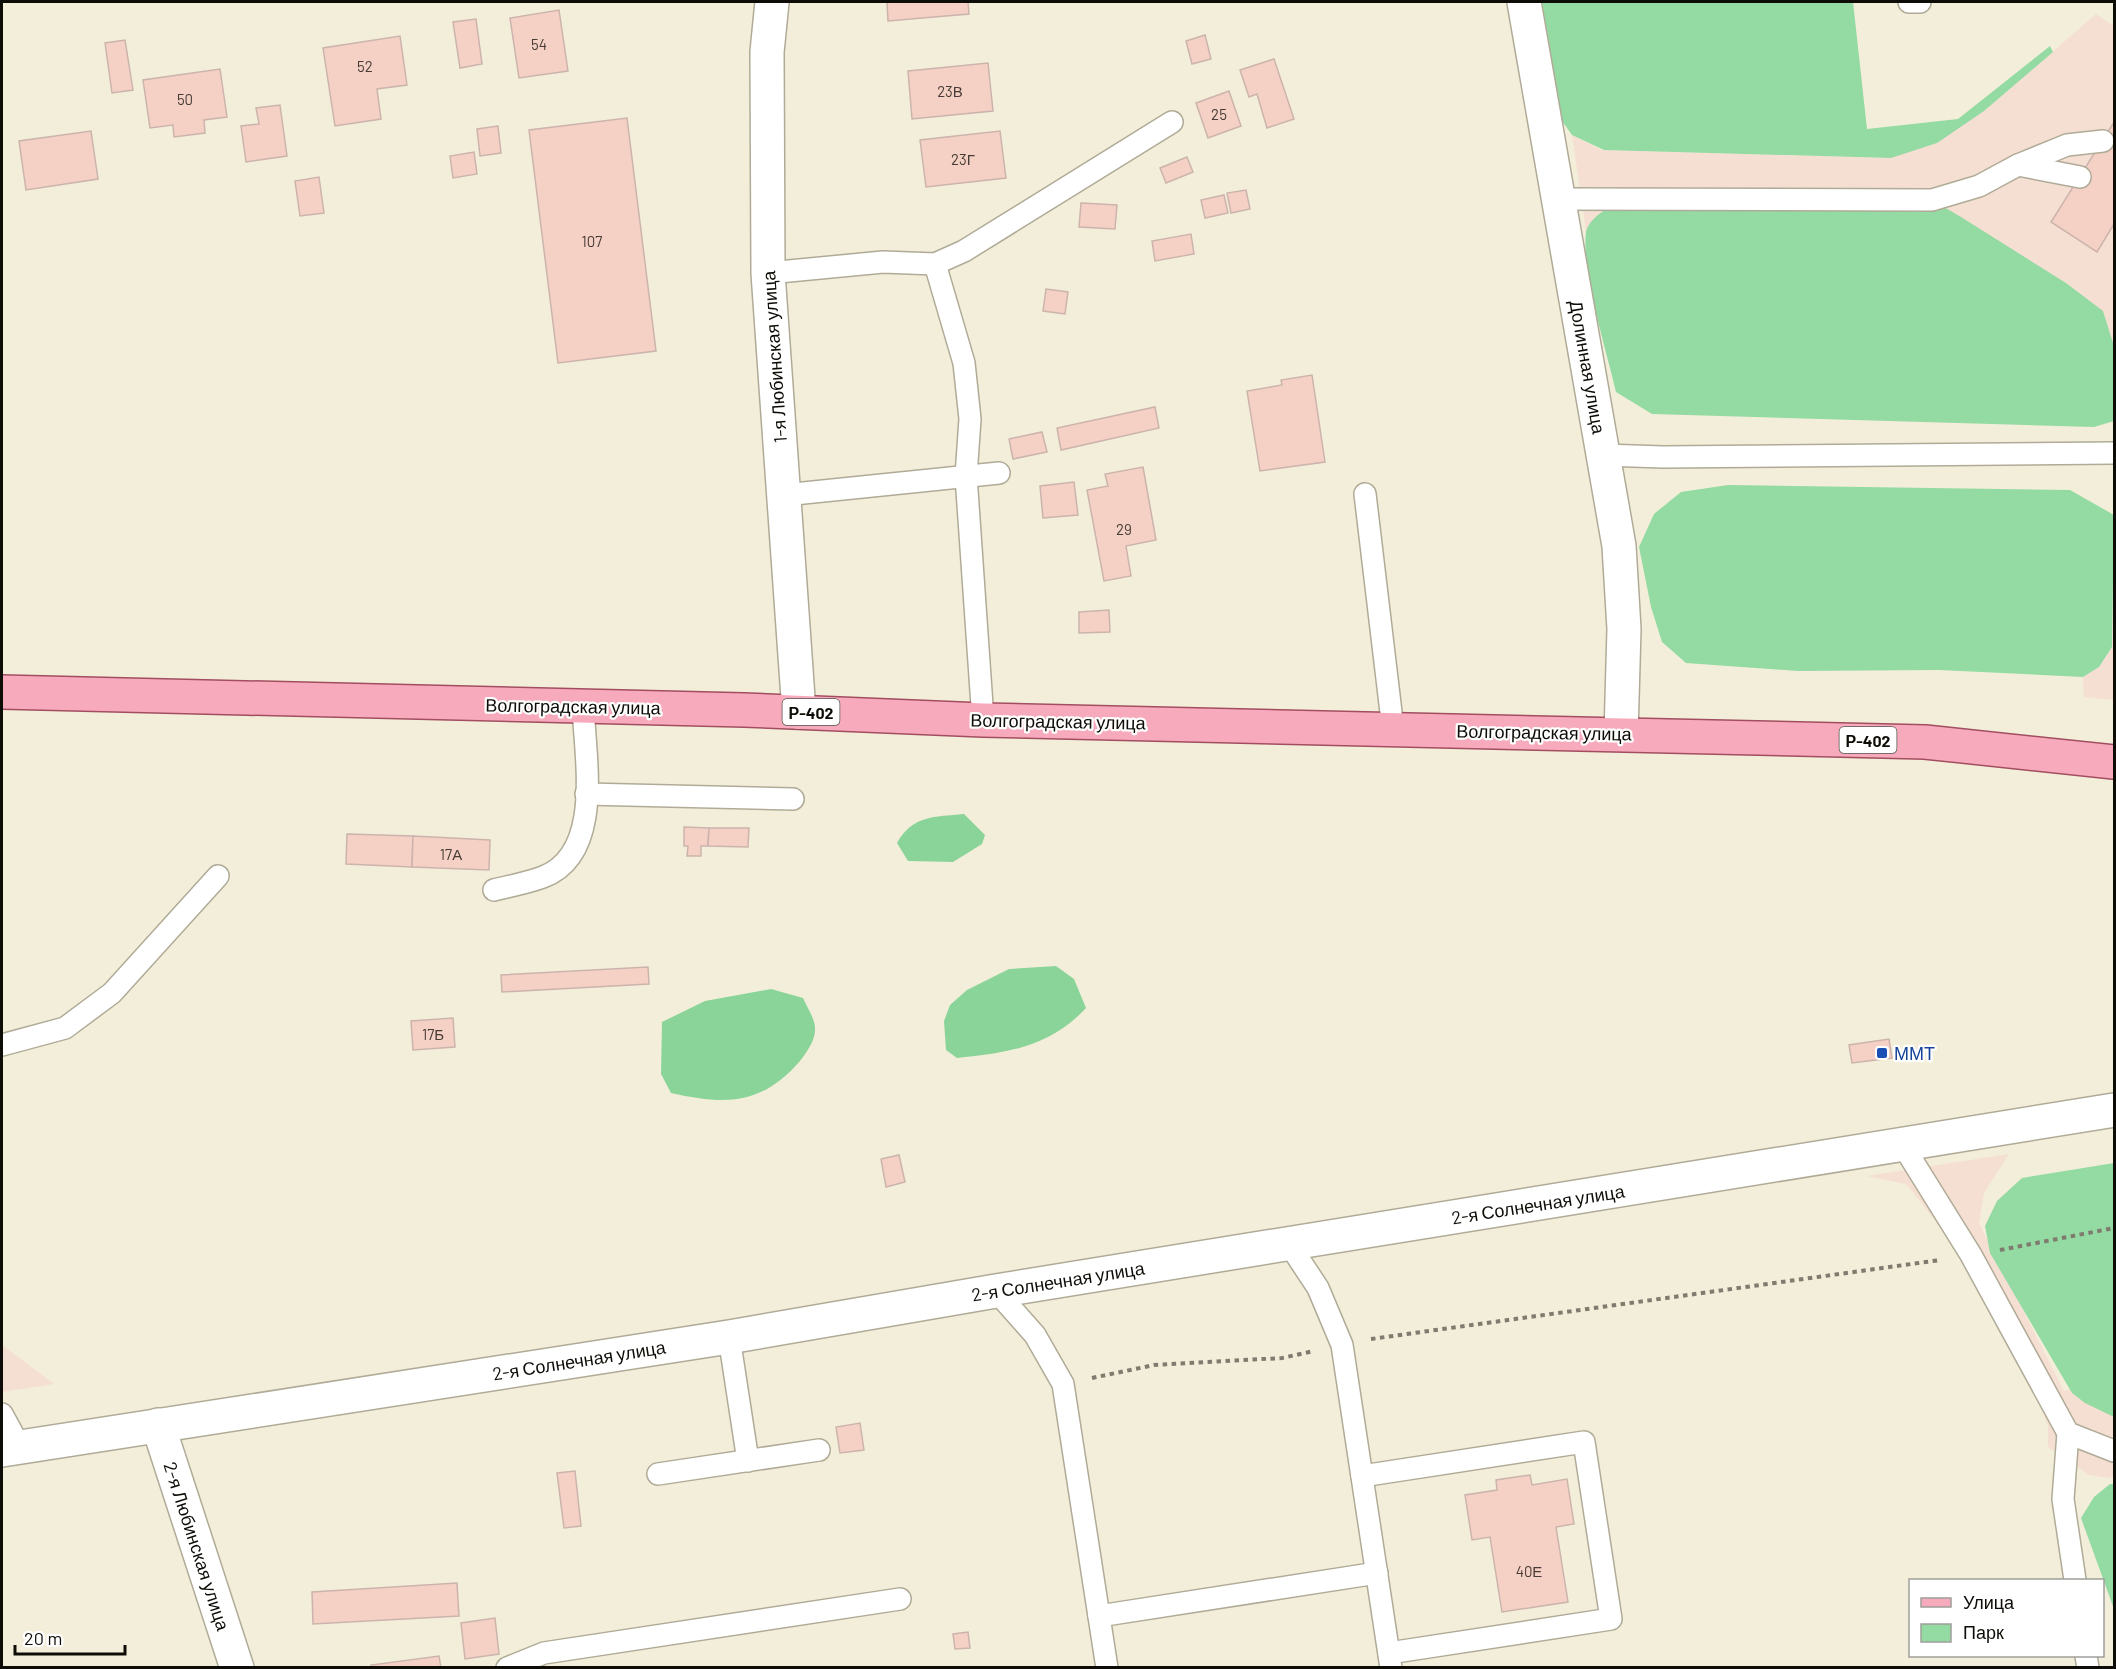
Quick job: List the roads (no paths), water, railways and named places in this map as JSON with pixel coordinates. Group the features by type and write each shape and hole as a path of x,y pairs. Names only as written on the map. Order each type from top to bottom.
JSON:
{"main road":[{"name":"1-я Любинская улица","path":"772,2 767,52 768,273 799,712"},
{"name":"Долинная улица","path":"1524,2 1619,546 1624,629 1621,734"},
{"name":"Волгоградская улица","path":"2,692 799,712 983,720 1926,742 2115,762"},
{"name":"2-я Солнечная улица","path":"11,1449 729,1337 996,1291 2115,1110"},
{"name":"2-я Любинская улица","path":"158,1425 237,1668"}],"lane":[{"path":"1909,2 1920,2"},
{"path":"768,273 883,262 935,264 964,251 1172,122"},
{"path":"1559,199 1932,200 1979,186 2018,165 2067,145 2103,141"},
{"path":"2018,165 2080,177"},
{"path":"935,264 964,363 970,419 966,476 983,720"},
{"path":"1603,455 1664,457 2115,453"},
{"path":"784,495 999,473"},
{"path":"1365,494 1393,729"},
{"path":"494,890 545,877 572,857 585,825 583,706"},
{"path":"586,794 793,799"},
{"path":"2,1045 65,1028 112,993 218,876"},
{"path":"1902,1144 1971,1255 2068,1433 2063,1498 2075,1579"},
{"path":"1289,1244 1318,1288 1342,1345 1390,1660 1611,1619 1584,1442 1362,1476"},
{"path":"996,1291 1035,1335 1063,1384 1107,1668"},
{"path":"729,1337 748,1461"},
{"path":"2,1414 11,1449"},
{"path":"2068,1433 2115,1451"},
{"path":"658,1474 819,1450"},
{"path":"1099,1616 1377,1573"},
{"path":"507,1668 544,1653 900,1599"}],"place":[{"name":"ММТ","path":"1882,1053"}]}
